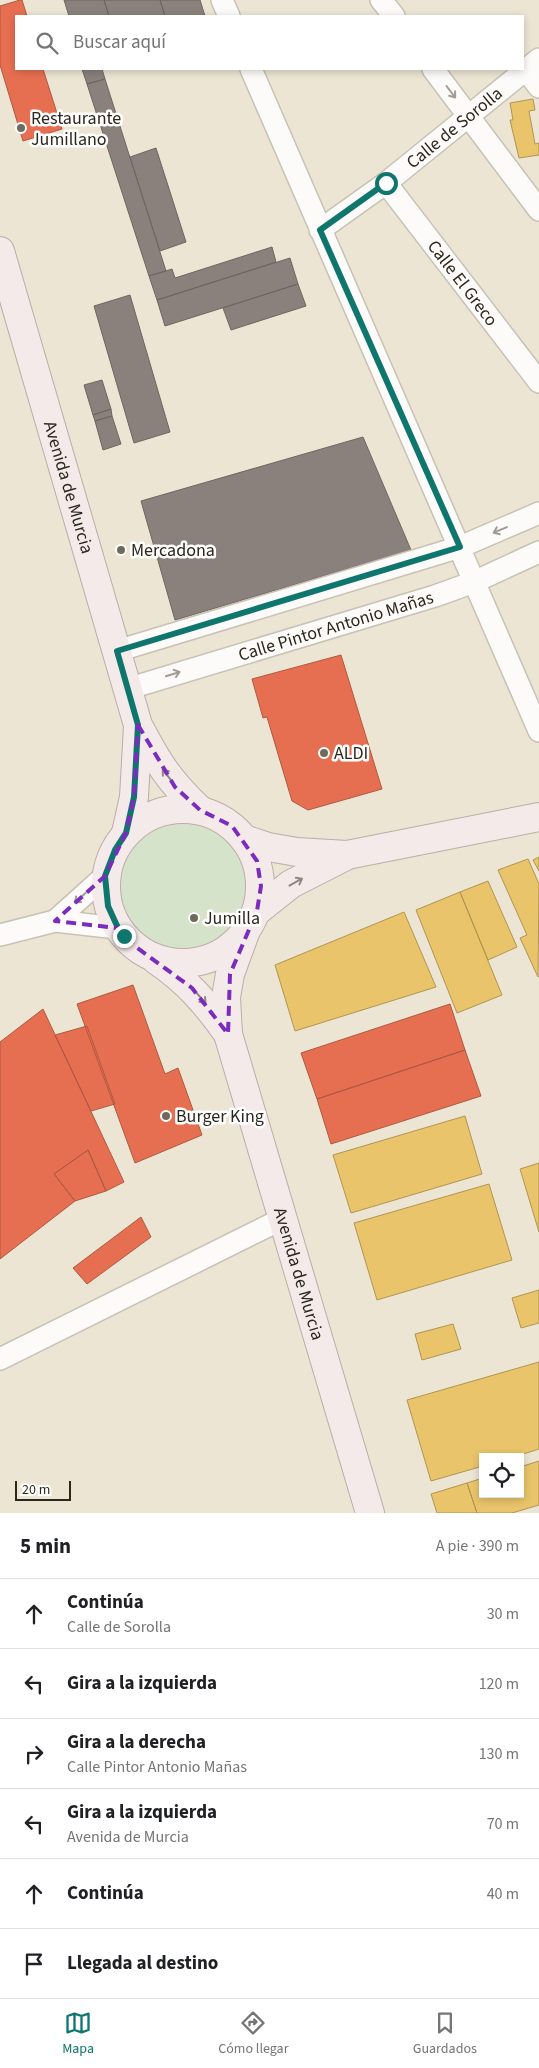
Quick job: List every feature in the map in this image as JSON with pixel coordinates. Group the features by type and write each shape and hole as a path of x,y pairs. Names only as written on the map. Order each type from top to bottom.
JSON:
{"main road":[{"name":"Avenida de Murcia","path":"0,250 138,725 159,765 176,787 200,810"},
{"name":"Avenida de Murcia","path":"126,833 134,797 138,725"},
{"path":"251,922 261,886 256,861 244,839 232,826 217,816 200,810 173,809 148,817 126,833 115,850 105,876 108,906 118,928 136,947 150,956 176,963 202,961 226,951 251,922 291,884 347,855"},
{"path":"244,839 268,847 297,852 347,855 539,817"},
{"name":"Avenida de Murcia","path":"251,922 230,974 226,997 228,1034 370,1513"},
{"name":"Avenida de Murcia","path":"150,956 180,976 203,999 228,1034"}],"street":[{"path":"222,0 229,15"},
{"path":"381,0 393,15"},
{"path":"532,64 539,87"},
{"name":"Calle de Sorolla","path":"320,230 386,183 532,64"},
{"path":"251,70 539,731"},
{"path":"434,70 539,210"},
{"name":"Calle El Greco","path":"386,183 539,382"},
{"path":"117,651 460,547 539,513"},
{"name":"Calle Pintor Antonio Mañas","path":"127,689 474,582 539,552"},
{"path":"55,921 105,876"},
{"path":"0,935 55,921 118,928"},
{"path":"0,1359 284,1218"}],"highlighted area":[{"path":"138,725 175,787 200,810 232,826 257,861 261,886 257,911 230,974 228,1034 192,988 136,947 117,928 55,921 105,876 126,833 134,797"}],"green space":[{"path":"183,824 207,828 228,842 242,863 246,887 242,911 228,932 207,946 183,950 159,946 138,932 124,911 120,887 124,863 138,842 159,828"}],"building: Viviendas":[{"path":"533,99 535,110 529,111 535,144 539,143 539,155 519,158 510,120 513,120 510,103"},
{"path":"539,857 539,871 533,860"},
{"path":"528,859 539,884 538,977 520,938 527,935 498,870"},
{"path":"488,881 517,947 488,960 460,892"},
{"path":"460,892 502,995 457,1013 416,910"},
{"path":"404,912 436,987 295,1031 275,965"},
{"path":"465,1116 482,1174 351,1213 333,1155"},
{"path":"539,1163 539,1232 520,1169"},
{"path":"489,1184 512,1260 377,1300 354,1223"},
{"path":"539,1290 539,1323 521,1328 512,1298"},
{"path":"453,1324 461,1349 422,1360 415,1334"},
{"path":"539,1362 539,1449 524,1454 479,1453 479,1467 431,1481 407,1400"},
{"path":"539,1461 539,1505 512,1513 477,1513 467,1483 479,1479 479,1498 524,1498 524,1466"},
{"path":"467,1483 477,1513 437,1513 431,1494"}],"building: Comercios":[{"path":"22,0 27,15 15,15 15,70 43,70 62,129 23,141 0,65 0,6"},
{"name":"ALDI","path":"341,655 382,789 308,810 292,801 267,717 263,718 252,679"},
{"path":"133,985 165,1074 178,1068 202,1135 135,1163 77,1004"},
{"path":"450,1004 465,1050 317,1099 301,1053"},
{"path":"43,1009 124,1182 106,1191 88,1150 54,1174 75,1201 0,1259 0,1042"},
{"path":"87,1026 115,1104 91,1111 55,1035"},
{"path":"465,1050 481,1096 331,1144 317,1099"},
{"path":"88,1150 106,1191 75,1201 54,1174"},
{"path":"141,1217 151,1237 87,1284 73,1268"}],"building: Industria":[{"path":"64,0 104,0 109,15 69,15"},
{"path":"104,0 160,0 165,15 109,15"},
{"path":"160,0 200,0 205,15 165,15"},
{"path":"82,70 102,70 105,79 87,84"},
{"path":"105,79 166,271 149,276 87,84"},
{"path":"156,148 186,242 160,251 130,157"},
{"path":"272,247 276,262 157,300 149,276 172,269 175,278"},
{"path":"290,258 298,284 165,326 157,300"},
{"path":"298,284 306,306 231,330 223,308"},
{"path":"130,295 170,432 134,443 94,306"},
{"path":"102,380 111,409 93,415 84,385"},
{"path":"111,409 112,416 95,421 93,415"},
{"path":"112,416 121,444 103,450 95,421"},
{"path":"363,437 411,550 175,620 141,501"}],"place":[{"name":"Restaurante Jumillano","path":"21,128"},
{"name":"Mercadona","path":"121,550"},
{"name":"ALDI","path":"324,753"},
{"name":"Jumilla","path":"194,918"},
{"name":"Burger King","path":"166,1116"}],"route":[{"path":"124,936 118,928 108,906 105,876 115,850 126,833 134,797 138,725 117,651 460,547 320,230 386,183"}]}
